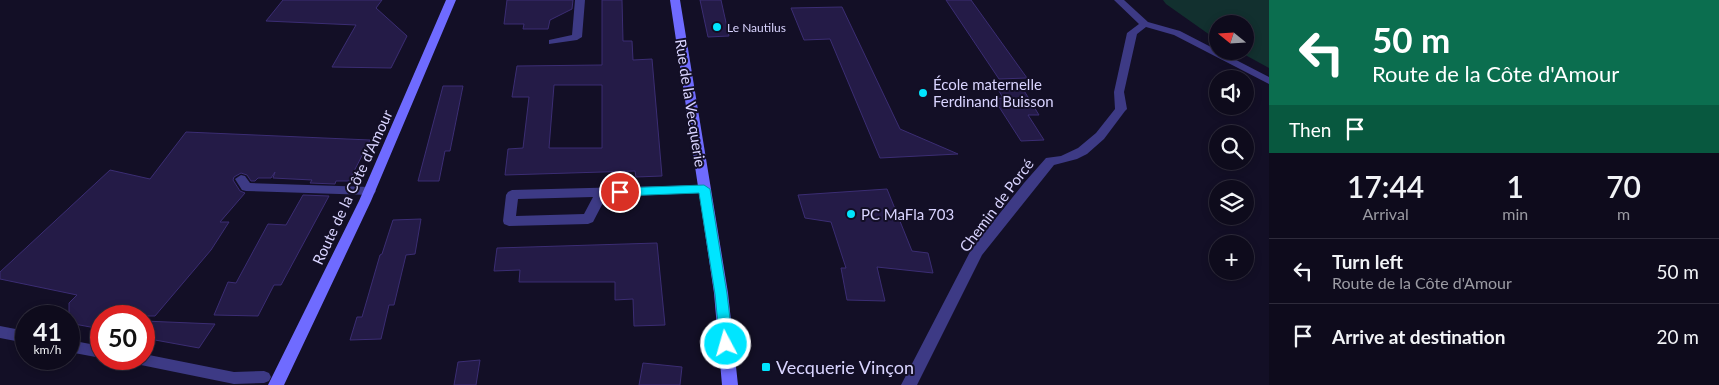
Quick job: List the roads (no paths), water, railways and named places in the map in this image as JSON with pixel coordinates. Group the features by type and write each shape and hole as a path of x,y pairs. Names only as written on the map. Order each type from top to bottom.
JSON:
{"main road":[{"name":"Route de la Côte d'Amour","path":"270,381 370,191 451,0"},
{"name":"Rue de la Vecquerie","path":"675,0 721,294 730,385"}],"street":[{"path":"553,42 577,37 580,0"},
{"path":"1119,0 1145,24 1177,33 1269,81"},
{"name":"Chemin de Porcé","path":"909,385 978,252 1028,186 1050,161 1063,161 1092,145 1121,109 1119,92 1132,33 1145,24"},
{"path":"241,179 246,187 370,191"},
{"path":"602,192 588,219 509,221 512,195 602,192 704,189"}],"lane":[{"path":"0,332 15,335"},
{"path":"155,363 234,378 270,381"}],"place":[{"name":"Le Nautilus","path":"717,27"},
{"name":"École maternelle Ferdinand Buisson","path":"923,93"},
{"name":"PC MaFla 703","path":"851,214"},
{"name":"Vecquerie Vinçon","path":"766,367"}]}
